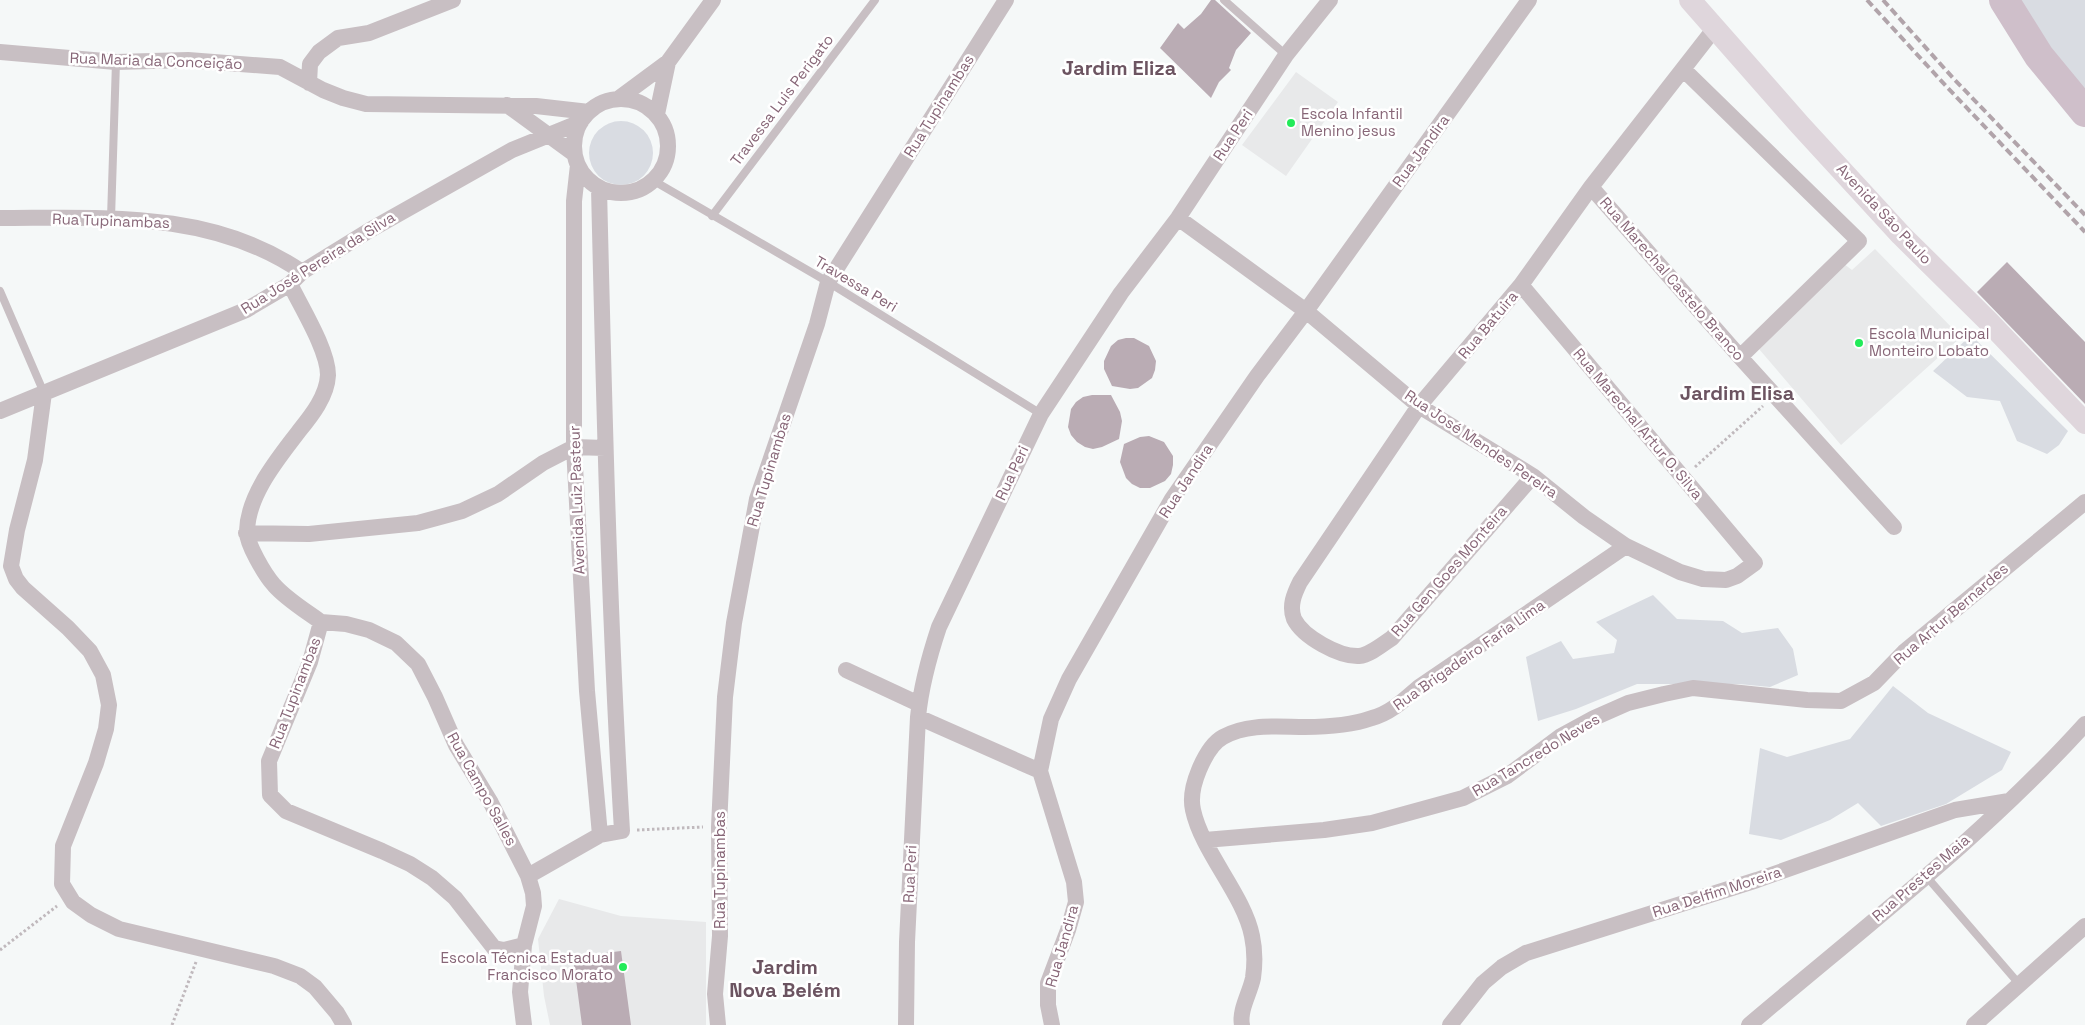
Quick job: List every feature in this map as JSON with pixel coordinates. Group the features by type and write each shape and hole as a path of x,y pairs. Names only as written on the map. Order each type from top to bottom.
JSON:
{"main road":[{"name":"Avenida São Paulo","path":"1696,3 1715,28 1800,125 1901,235 1989,322 2085,423"}],"street":[{"path":"309,83 310,64 318,52 338,38 369,32 453,0"},
{"path":"618,99 668,62 713,0"},
{"name":"Rua Tupinambas","path":"718,1025 715,994 720,936 719,827 725,697 734,622 757,499 817,324 828,282 1006,0"},
{"name":"Rua Peri","path":"906,1025 907,942 918,711 927,664 939,626 1041,414 1121,293 1178,218 1286,55 1330,0"},
{"name":"Rua Jandira","path":"1052,1025 1048,1006 1048,983 1068,930 1076,902 1074,882 1040,771 1051,719 1069,679 1163,514 1251,384 1306,311 1529,0"},
{"name":"Rua Batuira","path":"1304,631 1294,619 1293,594 1419,406 1521,286 1591,187 1715,28"},
{"name":"Rua Maria da Conceição","path":"0,52 116,62 188,60 280,67 309,83 343,98 366,104 536,106 585,117"},
{"path":"657,114 668,62"},
{"path":"1684,70 1859,241 1740,357"},
{"path":"618,99 637,101 650,107 657,114 667,129 670,143 668,156 654,181 642,189 628,193 613,193 599,188 586,178 576,159 574,136 585,117 599,104 618,99"},
{"path":"507,106 530,120 576,159"},
{"name":"Rua José Pereira da Silva","path":"0,411 246,310 290,284 302,272 387,220 512,150 585,117"},
{"name":"Avenida Luiz Pasteur","path":"576,159 574,201 574,447 587,691 600,835"},
{"name":"Rua Marechal Castelo Branco","path":"1591,187 1740,357 1894,527"},
{"name":"Avenida Luiz Pasteur","path":"599,188 604,448 622,830"},
{"name":"Rua Tupinambas","path":"0,218 111,218 178,223 249,243 281,258 302,272"},
{"name":"Rua José Mendes Pereira","path":"1178,218 1306,311 1419,406 1532,476 1584,517 1626,546 1680,572 1703,579 1726,580 1737,576 1756,563"},
{"path":"290,284 324,354 328,374 325,390 312,414 276,462 260,488 250,511 246,533 309,534 418,523 462,512 498,494 543,463 574,447 604,448"},
{"name":"Rua Marechal Artur O. Silva","path":"1521,286 1756,563"},
{"path":"44,393 35,460 17,530 11,566 16,580 23,588 68,628 90,651 103,675 109,705 106,729 96,763 63,846 62,884 73,902 91,915 119,929 274,966 300,976 315,987 338,1013 344,1025"},
{"name":"Rua Gen Goes Monteira","path":"1304,631 1328,648 1344,654 1360,656 1381,646 1392,638 1532,476"},
{"name":"Rua Artur Bernardes","path":"1807,700 1841,701 1874,683 1904,652 2085,502"},
{"name":"Rua Tupinambas","path":"246,533 258,562 274,586 321,622 310,662 269,761 270,796 286,811 382,851 410,864 432,878 455,898 494,948 504,950 524,945"},
{"name":"Rua Brigadeiro Faria Lima","path":"1242,1025 1242,1012 1253,978 1255,953 1252,934 1243,912 1205,840 1193,811 1192,796 1203,760 1209,750 1223,737 1242,730 1269,726 1341,724 1373,718 1397,706 1419,687 1626,546"},
{"name":"Rua Campo Salles","path":"321,622 346,624 369,630 396,643 418,664 456,745 491,803 528,876 533,893 534,906 524,945 520,992 524,1025"},
{"path":"846,670 918,711 1040,771"},
{"name":"Rua Tancredo Neves","path":"1205,840 1324,830 1372,823 1463,798 1506,776 1561,736 1594,718 1628,703 1664,694 1693,688 1807,700"},
{"name":"Rua Prestes Maia","path":"1749,1025 1926,876 2083,731"},
{"name":"Rua Delfim Moreira","path":"1450,1025 1483,984 1502,967 1526,954 1757,880 1954,810 2009,801"},
{"path":"528,876 600,835 622,830"},
{"path":"1974,1025 2085,926"}],"lane":[{"name":"Travessa Luis Perigato","path":"712,216 875,0"},
{"path":"1224,0 1286,55"},
{"path":"111,218 116,62"},
{"name":"Travessa Peri","path":"654,181 828,282 1041,414"},
{"path":"0,291 44,393"},
{"path":"1926,876 2020,985"}],"path":[{"path":"1684,478 1775,396"},
{"path":"622,830 719,827"},
{"path":"0,950 70,897"},
{"path":"172,1025 201,949"}],"shaded area":[{"path":"2012,0 2085,0 2085,105"},
{"name":"Escola Infantil Menino jesus","path":"1296,72 1338,102 1286,176 1242,145"},
{"path":"621,121 633,123 644,130 651,141 653,153 651,165 644,176 633,183 621,185 609,183 598,176 591,165 589,153 591,141 598,130 609,123"},
{"name":"Escola Municipal Monteiro Lobato","path":"1875,249 1961,337 1841,445 1759,349 1844,264 1852,270"},
{"path":"1971,335 2068,431 2059,445 2047,454 2017,441 2000,401 1967,397 1933,371"},
{"path":"1653,595 1677,619 1723,621 1742,633 1778,628 1793,649 1798,675 1770,687 1739,684 1637,684 1576,709 1538,721 1526,657 1561,641 1573,659 1614,653 1617,640 1596,622"},
{"path":"1893,686 1928,713 2011,752 2002,770 1946,804 1881,826 1858,803 1830,820 1781,840 1749,834 1760,748 1787,757 1850,739"},
{"name":"Escola Técnica Estadual Francisco Morato","path":"559,899 621,916 706,922 706,1025 550,1025 544,996 538,939"}],"building":[{"path":"1211,0 1215,0 1251,33 1236,50 1229,68 1231,70 1219,82 1211,98 1160,48 1178,23 1184,29 1201,14"},
{"path":"2007,262 2085,342 2085,404 1977,292"},
{"path":"1134,338 1149,346 1156,361 1152,378 1138,388 1130,389 1112,386 1104,369 1104,361 1111,346 1118,340"},
{"path":"1111,395 1120,412 1122,421 1119,439 1093,449 1077,442 1071,435 1068,427 1071,409 1076,402 1083,397"},
{"path":"1149,436 1164,442 1173,456 1173,465 1171,474 1165,481 1150,488 1140,488 1126,478 1120,462 1124,444 1140,437"},
{"path":"621,951 631,1025 582,1025 573,957"}],"waterway":[{"path":"2004,0 2039,56 2085,112"}],"railway":[{"path":"1867,0 2085,232"},
{"path":"1883,0 1953,78 2085,215"}],"place":[{"name":"Escola Infantil Menino jesus","path":"1291,123"},
{"name":"Escola Municipal Monteiro Lobato","path":"1859,343"},
{"name":"Escola Técnica Estadual Francisco Morato","path":"623,967"}],"district":[{"name":"Jardim Eliza","path":"1119,68"},
{"name":"Jardim Elisa","path":"1737,393"},
{"name":"Jardim Nova Belém","path":"785,978"}]}
